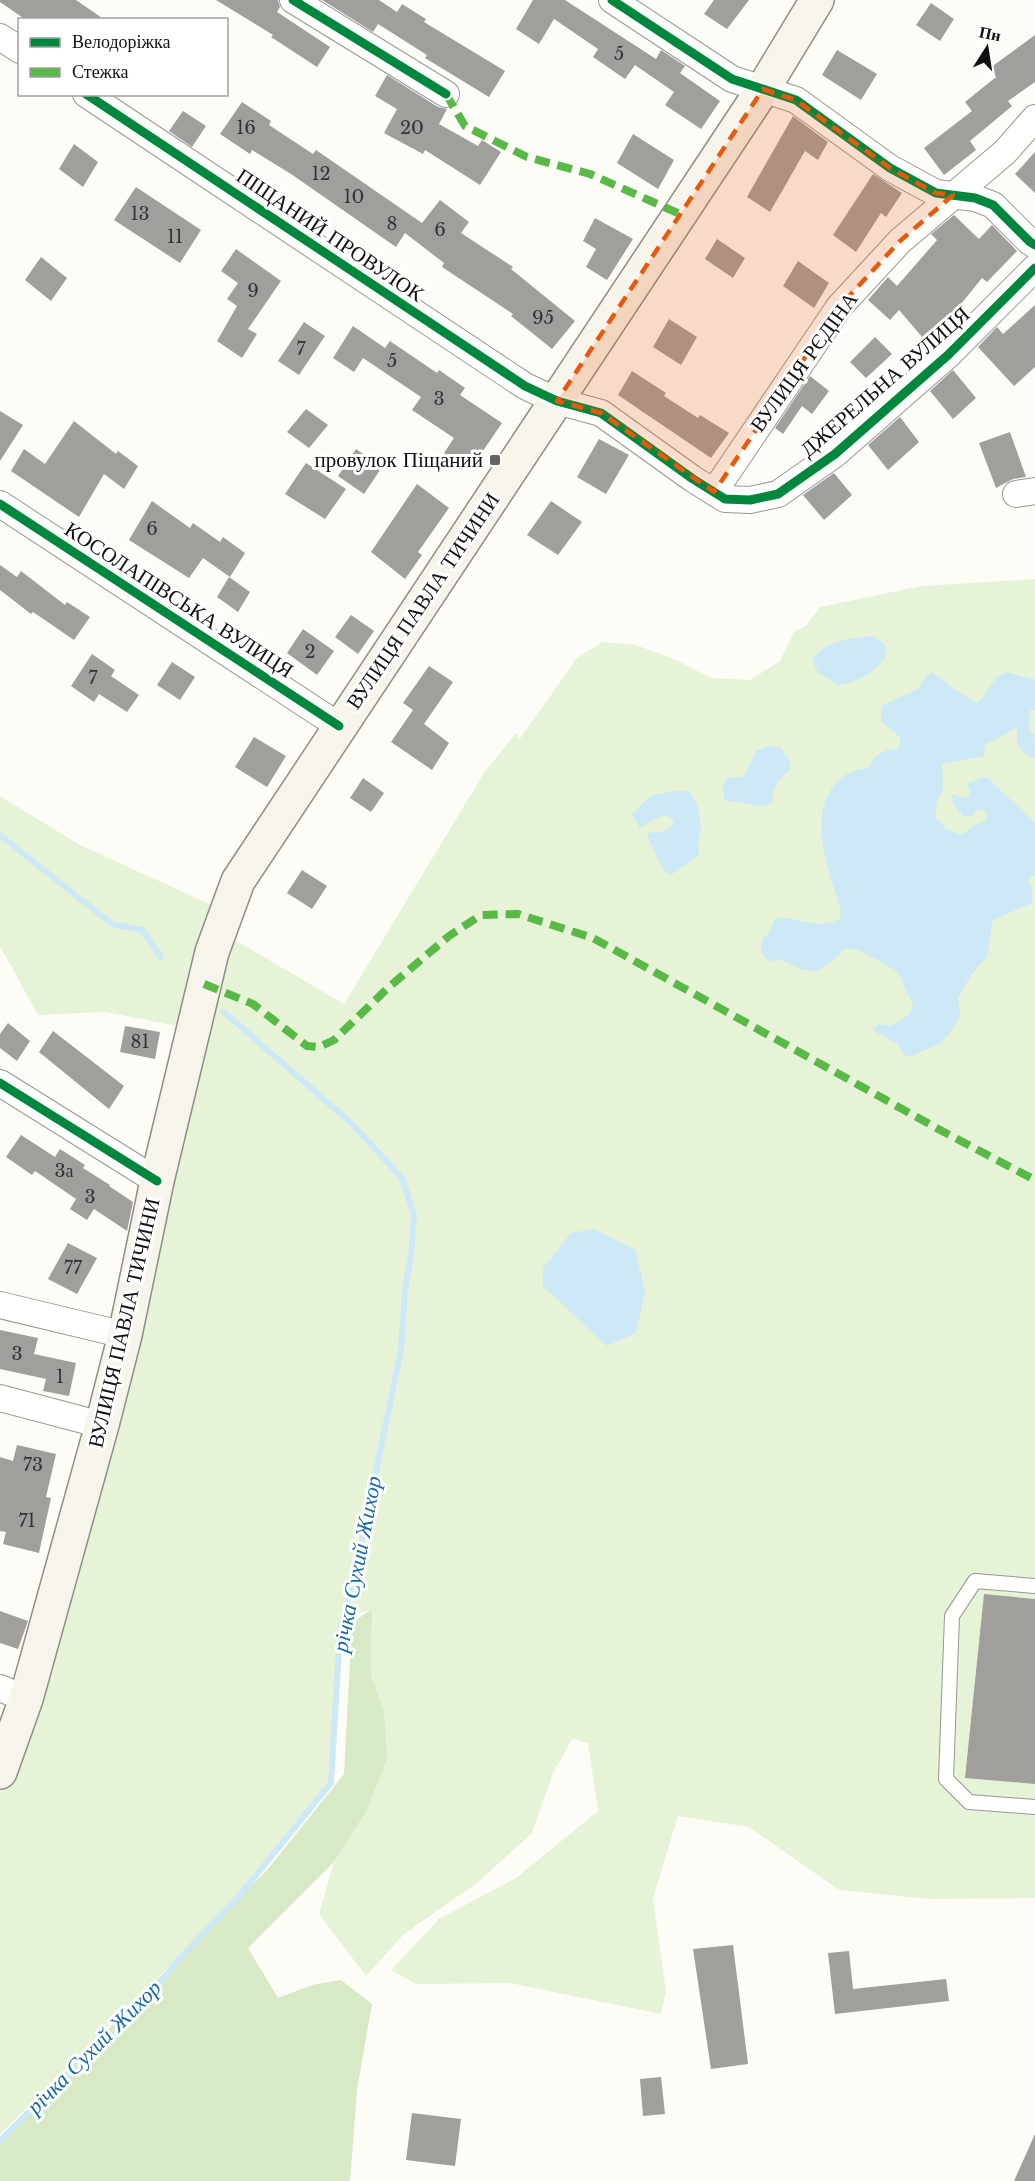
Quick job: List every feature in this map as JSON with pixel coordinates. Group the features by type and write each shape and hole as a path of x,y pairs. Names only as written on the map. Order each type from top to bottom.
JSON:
{"main road":[{"name":"ВУЛИЦЯ ПАВЛА ТИЧИНИ","path":"0,1772 13,1693 102,1425 125,1335 157,1181 212,952 238,881 763,89 817,0"}],"street":[{"path":"293,0 446,94"},
{"path":"612,0 732,79 796,100 890,168 936,193 975,198 993,205 1035,245"},
{"path":"0,37 18,49"},
{"name":"ПІЩАНИЙ ПРОВУЛОК","path":"89,96 525,386 557,401"},
{"name":"ВУЛИЦЯ РЄДІНА","path":"714,492 839,307 900,241 1005,152 1035,118"},
{"name":"ДЖЕРЕЛЬНА ВУЛИЦЯ","path":"557,401 601,413 725,499 750,500 778,494 825,461 948,355 1035,268"},
{"name":"КОСОЛАПІВСЬКА ВУЛИЦЯ","path":"0,504 339,726"},
{"path":"0,1083 157,1181"},
{"path":"0,1305 125,1335"},
{"path":"0,1398 102,1425"}],"lane":[{"path":"1035,1586 975,1581 952,1616 946,1779 969,1802 1035,1808"}],"highlighted area":[{"path":"763,89 796,100 890,168 936,193 953,195 900,241 839,307 714,492 601,413 557,401"}],"green space":[{"path":"1035,579 1035,1898 930,1899 839,1890 749,1827 678,1816 653,1898 666,1991 661,2014 510,1983 416,1984 391,1970 439,1919 516,1878 598,1811 588,1743 572,1739 553,1773 532,1833 477,1883 404,1934 366,1976 319,1914 334,1862 367,1810 384,1712 371,1675 372,1610 344,1616 340,1631 331,1783 216,1920 0,2134 0,1772 188,1022 177,1026 106,1012 38,1015 0,946 0,796 80,845 227,912 221,932 344,1004 484,773 516,733 519,740 577,658 603,642 636,645 676,660 711,678 750,680 780,661 794,632 806,626 820,607 922,586"},
{"path":"372,1609 371,1675 384,1712 387,1759 367,1810 334,1862 248,1948 278,1998 312,1985 341,1980 372,2004 357,2090 350,2181 0,2181 0,2137 268,1869 344,1774 352,1623"}],"water":[{"path":"874,636 884,644 887,653 873,671 860,679 838,685 818,672 812,661 824,648 838,641"},
{"path":"932,672 955,690 978,703 997,677 1007,672 1035,680 1035,710 1030,710 1029,731 1034,735 1035,758 1027,755 1017,743 1017,728 985,745 984,756 942,764 943,788 937,801 935,817 946,829 962,835 974,825 986,821 987,814 982,810 977,810 972,816 964,817 953,804 952,794 964,798 969,796 970,790 967,784 987,777 1035,823 1035,876 1030,876 1028,881 1032,889 1032,903 993,920 987,957 971,975 958,998 960,1016 954,1027 942,1042 913,1056 904,1055 898,1044 872,1030 879,1024 891,1026 908,1015 913,1008 897,971 857,949 845,949 816,972 801,969 782,960 771,961 764,957 761,949 763,938 769,933 776,917 817,924 833,922 840,918 841,910 826,862 821,827 828,796 844,776 856,770 869,768 874,758 888,749 897,750 900,737 881,722 882,706 919,688 926,676"},
{"path":"768,746 780,747 789,759 790,770 776,784 772,803 761,806 724,800 723,787 726,778 744,777 756,751"},
{"path":"671,791 690,791 698,808 701,826 698,840 699,855 671,875 663,869 648,838 648,833 667,830 674,821 662,816 640,828 632,814 651,796"},
{"path":"594,1229 635,1250 645,1291 636,1333 607,1346 543,1286 543,1268 571,1233"}],"building":[{"path":"0,0 76,0 102,18 23,18"},
{"path":"216,0 278,0 280,7 277,12 330,47 317,67 271,37 273,35"},
{"path":"322,0 379,0 397,12 402,4 426,19 424,22 505,71 489,97 425,58 427,55 378,24 373,32"},
{"path":"533,0 565,0 656,59 661,50 685,66 680,73 720,101 701,129 665,105 674,92 635,65 625,79 593,57 598,49 554,19 539,44 516,29"},
{"path":"714,0 749,0 727,29 704,14"},
{"path":"931,3 954,19 940,41 916,25"},
{"path":"1035,35 1035,82 1008,101 1012,106 970,141 976,150 944,175 924,148 972,111 965,102 996,77 990,68"},
{"path":"837,50 877,74 861,100 822,75"},
{"path":"387,75 438,107 447,109 439,124 478,146 482,140 501,152 480,185 425,150 423,154 384,133 397,109 375,96"},
{"path":"242,102 271,121 269,125 313,154 316,150 422,223 440,200 469,222 461,233 513,267 511,269 575,321 552,349 511,316 513,314 442,267 444,263 405,233 396,247 291,174 252,150 250,154 220,134"},
{"path":"183,111 206,126 192,147 169,131"},
{"path":"793,116 828,142 818,160 805,151 770,212 747,197"},
{"path":"633,134 674,160 658,189 617,163"},
{"path":"74,144 98,162 83,187 59,169"},
{"path":"1035,152 1035,193 1015,174"},
{"path":"873,174 902,193 886,217 881,213 856,252 833,235"},
{"path":"136,187 201,230 180,263 114,220"},
{"path":"954,215 979,239 992,225 1017,251 987,282 982,278 957,309 923,338 899,310 890,320 868,300 888,277 897,286 937,240 931,234"},
{"path":"595,218 633,239 607,280 586,267 596,249 583,241"},
{"path":"717,239 745,258 733,278 705,259"},
{"path":"236,249 281,281 248,329 257,334 242,358 217,341 237,306 227,299 238,283 221,271"},
{"path":"41,257 67,278 51,301 25,280"},
{"path":"798,261 829,283 814,308 783,286"},
{"path":"1035,305 1035,367 1014,386 978,347 997,327 1003,334"},
{"path":"669,319 697,337 681,365 653,347"},
{"path":"304,322 325,336 299,375 278,361"},
{"path":"353,326 385,348 390,341 437,373 439,370 465,388 460,395 502,423 470,470 444,453 454,438 412,410 421,397 363,358 354,372 333,358"},
{"path":"875,337 892,354 866,378 850,362"},
{"path":"953,370 976,398 953,419 930,391"},
{"path":"632,371 666,393 664,396 698,418 700,415 729,433 711,458 618,395"},
{"path":"810,376 829,391 812,414 802,406 783,434 775,428"},
{"path":"306,409 328,425 309,448 287,432"},
{"path":"0,411 23,425 0,461"},
{"path":"900,417 919,442 888,470 868,445"},
{"path":"74,421 116,454 118,451 138,466 124,489 104,474 79,517 11,471 24,449 45,464"},
{"path":"1010,432 1026,477 1013,479 996,488 979,443"},
{"path":"599,439 629,455 606,494 577,477"},
{"path":"356,449 382,467 364,494 338,476"},
{"path":"306,463 346,489 325,519 285,494"},
{"path":"834,473 852,495 824,520 803,495"},
{"path":"417,484 449,508 418,552 422,555 405,579 371,552"},
{"path":"152,501 190,528 193,523 220,542 223,537 245,553 230,577 203,558 189,578 129,540"},
{"path":"551,501 582,522 558,555 527,535"},
{"path":"0,565 17,577 21,571 65,605 67,602 90,617 74,640 33,612 31,614 0,590"},
{"path":"229,577 250,592 238,612 217,597"},
{"path":"351,615 374,631 358,654 335,637"},
{"path":"303,629 334,651 317,675 287,653"},
{"path":"92,654 115,670 111,676 139,695 127,712 99,694 94,702 71,686"},
{"path":"172,662 195,677 180,700 157,685"},
{"path":"429,666 453,682 424,724 449,743 432,770 391,742 413,710 403,703"},
{"path":"254,737 286,756 267,787 235,767"},
{"path":"363,778 384,793 371,812 350,798"},
{"path":"302,870 327,886 312,909 287,893"},
{"path":"8,1023 30,1041 17,1061 0,1048 0,1034"},
{"path":"125,1026 160,1032 155,1059 120,1052"},
{"path":"53,1031 124,1086 109,1109 39,1052"},
{"path":"21,1135 55,1157 60,1149 85,1165 83,1168 133,1202 127,1231 94,1209 87,1220 70,1209 76,1199 35,1171 32,1175 6,1157"},
{"path":"68,1243 97,1258 77,1294 48,1279"},
{"path":"0,1330 38,1338 34,1354 76,1363 69,1396 43,1391 46,1379 0,1369"},
{"path":"17,1445 56,1454 46,1497 51,1498 39,1553 3,1544 6,1532 0,1531 0,1457 13,1461"},
{"path":"984,1594 1035,1599 1035,1784 965,1778"},
{"path":"0,1611 28,1621 18,1649 0,1643"},
{"path":"733,1945 748,2064 711,2069 693,1949"},
{"path":"849,1951 853,1989 946,1979 949,2001 835,2014 828,1953"},
{"path":"661,2077 665,2114 643,2116 640,2079"},
{"path":"412,2113 461,2119 455,2166 406,2160"},
{"path":"1035,2134 1035,2181 1014,2181"}],"waterway":[{"name":"річка Сухий Жихор","path":"0,835 112,924 142,930 161,957"},
{"name":"річка Сухий Жихор","path":"0,2141 53,2088 98,2052 143,2006 177,1961 240,1895 331,1783 340,1631 359,1555 401,1350 414,1215 402,1178 350,1122 224,1012"}],"marked path":[{"path":"446,94 465,126 527,157 590,174 680,214"},
{"path":"204,984 253,1004 307,1046 319,1047 334,1040 389,987 449,936 481,915 518,914 593,938 1035,1180"}],"cycle path":[{"path":"293,0 446,94"},
{"path":"612,0 732,79 796,100 890,168 936,193 975,198 993,205 1035,245"},
{"path":"89,96 525,386 557,401 601,413 693,479 725,499 750,500 778,494 835,454 948,355 1035,268"},
{"path":"0,504 339,726"},
{"path":"0,1083 157,1181"}],"place":[{"name":"провулок Піщаний","path":"495,460"}]}
